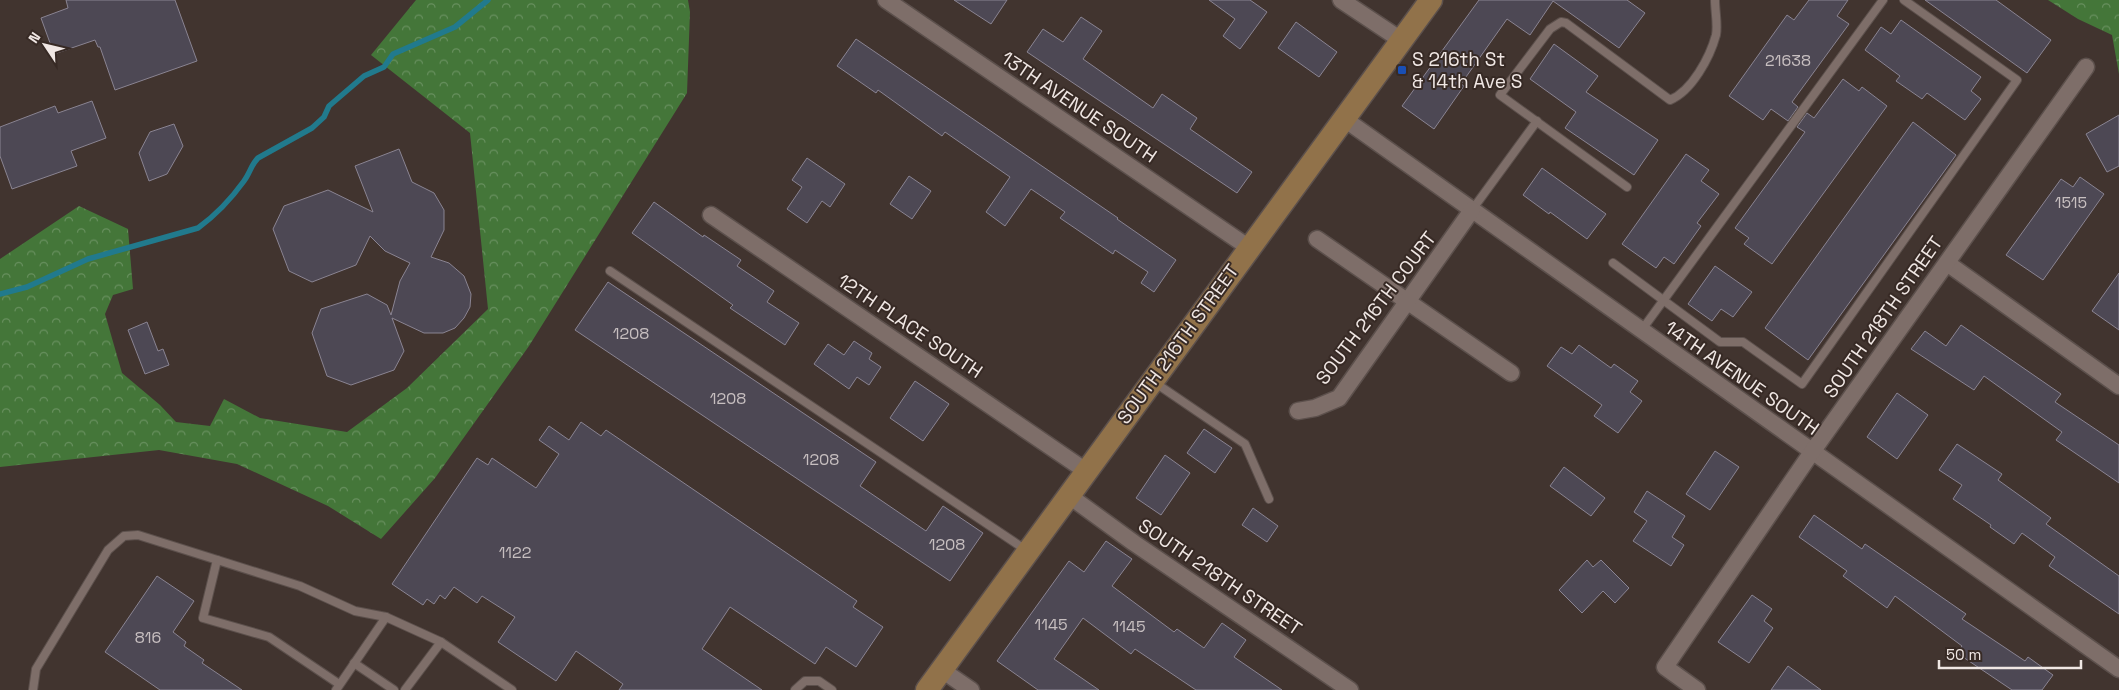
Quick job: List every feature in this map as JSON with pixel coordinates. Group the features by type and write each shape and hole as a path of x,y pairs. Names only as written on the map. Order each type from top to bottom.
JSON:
{"main road":[{"name":"SOUTH 216TH STREET","path":"927,690 1248,247 1431,0"}],"street":[{"name":"13TH AVENUE SOUTH","path":"886,0 1248,247"},
{"path":"1341,0 1401,40"},
{"name":"SOUTH 218TH STREET","path":"1697,690 1664,667 1812,452 2086,67"},
{"name":"14TH AVENUE SOUTH","path":"1343,118 2119,670"},
{"name":"SOUTH 216TH COURT","path":"1298,411 1327,404 1339,398 1472,210"},
{"name":"12TH PLACE SOUTH","path":"711,215 1086,471"},
{"path":"1317,239 1511,373"},
{"path":"1947,262 2119,386"},
{"name":"SOUTH 218TH STREET","path":"1068,495 1134,543 1350,690"},
{"path":"942,670 971,690"}],"lane":[{"path":"1627,187 1500,95 1556,24 1566,24 1670,100 1684,91 1702,67 1709,53 1716,34 1715,0"},
{"path":"1641,331 1883,0"},
{"path":"1613,262 1720,342 1743,342 1802,384 2017,80 1904,0"},
{"path":"1472,210 1537,122"},
{"path":"610,271 1028,551"},
{"path":"1152,380 1245,444 1268,500"},
{"path":"33,690 36,669 108,550 124,536 138,535 300,586 355,611 386,617 441,642 499,687 512,690"},
{"path":"218,560 203,618 269,637 338,687 386,617"},
{"path":"405,690 441,642"},
{"path":"354,663 394,690"},
{"path":"795,690 805,681 819,681 832,690"}],"green space":[{"path":"416,0 688,0 690,12 687,93 529,346 435,478 381,539 328,506 237,464 159,450 0,467 0,259 79,206 128,229 133,289 113,295 105,314 122,373 160,405 176,422 210,426 224,399 260,418 347,432 407,388 488,309 470,133 371,55"},
{"path":"2048,0 2119,0 2119,74 2112,35 2078,19"}],"building":[{"path":"66,0 175,0 197,61 115,90 100,47 98,47 95,40 54,54 41,18 68,8"},
{"path":"954,0 1007,0 991,24"},
{"path":"1209,0 1250,0 1267,12 1240,49 1223,36 1235,19"},
{"path":"1479,0 1627,0 1645,13 1619,48 1553,1 1530,35 1507,19 1461,84 1464,86 1434,129 1402,106"},
{"path":"1809,0 1848,0 1837,16 1849,24 1792,102 1798,107 1788,121 1771,109 1763,120 1729,96 1787,15 1794,20"},
{"path":"1925,0 1996,0 2051,40 2027,73"},
{"path":"1081,17 1102,31 1083,59 1153,108 1162,94 1197,118 1190,129 1252,172 1237,193 1027,52 1043,29 1063,42"},
{"path":"1901,20 1981,77 1971,91 1981,99 1965,120 1927,93 1922,99 1896,81 1900,76 1865,50 1881,27 1891,34"},
{"path":"1296,22 1337,52 1319,77 1278,48"},
{"path":"856,39 1118,218 1176,260 1154,292 1141,283 1148,272 1115,250 1113,254 1060,218 1065,212 1031,189 1005,226 986,212 1010,177 945,132 942,136 878,90 876,93 837,66"},
{"path":"1554,44 1598,76 1586,92 1658,140 1634,175 1565,128 1576,112 1530,79"},
{"path":"1843,79 1859,91 1862,87 1887,106 1772,264 1744,244 1749,238 1735,228 1805,132 1797,127 1807,113 1814,118"},
{"path":"92,101 106,138 71,151 77,166 12,189 0,156 0,127 55,106 58,113"},
{"path":"2119,115 2119,166 2107,172 2086,134"},
{"path":"1913,122 1956,155 1808,360 1765,328"},
{"path":"174,124 183,146 167,174 149,181 139,153 150,132"},
{"path":"399,149 412,182 434,193 444,210 444,230 431,257 449,263 464,276 471,294 470,307 464,318 455,328 443,333 424,333 392,318 404,351 394,370 351,385 327,376 312,333 321,309 367,294 387,305 391,315 400,281 410,263 385,251 370,236 356,265 312,282 289,271 273,229 284,206 328,190 373,212 355,166"},
{"path":"1686,154 1709,170 1701,181 1719,194 1697,223 1701,226 1674,264 1664,257 1656,268 1622,244"},
{"path":"807,158 845,184 830,207 822,201 807,223 787,209 802,187 792,180"},
{"path":"1542,168 1606,214 1587,239 1523,195"},
{"path":"909,176 931,191 912,219 890,204"},
{"path":"2080,177 2104,194 2043,280 2006,255 2061,179 2073,187"},
{"path":"654,202 703,237 704,235 741,260 737,266 774,291 767,302 799,323 785,345 730,308 733,305 632,233"},
{"path":"1715,266 1752,292 1733,317 1721,309 1712,321 1688,304"},
{"path":"2119,273 2119,330 2092,311"},
{"path":"608,282 876,462 860,486 926,531 943,506 983,533 950,581 575,330"},
{"path":"147,322 158,351 163,349 169,365 145,374 128,330"},
{"path":"1961,325 2061,394 2055,402 2119,445 2119,483 2056,440 2062,432 1984,376 1974,390 1911,349 1925,331 1946,346"},
{"path":"854,341 872,353 869,359 881,367 869,385 857,377 849,389 814,364 828,344 844,355"},
{"path":"1579,345 1611,368 1614,364 1638,381 1630,392 1642,401 1618,433 1594,416 1602,405 1547,366 1561,347 1572,354"},
{"path":"915,381 949,404 923,441 890,418"},
{"path":"1897,393 1928,415 1897,459 1867,437"},
{"path":"581,422 601,436 606,430 857,601 853,607 883,627 856,667 826,647 815,664 730,607 702,649 762,690 619,690 623,684 576,651 556,681 498,642 515,617 482,596 477,603 454,587 445,599 440,595 434,604 427,599 423,605 392,584 477,458 488,465 492,458 536,488 559,454 539,440 549,426 569,440"},
{"path":"1204,429 1232,448 1215,473 1187,453"},
{"path":"1957,444 2002,474 1998,480 2051,518 2046,524 2119,576 2119,614 2049,566 2055,557 2022,533 2014,544 1990,527 1991,525 1953,499 1962,485 1939,470"},
{"path":"1715,451 1739,467 1710,510 1686,494"},
{"path":"1165,455 1190,473 1161,515 1136,498"},
{"path":"1564,467 1605,498 1591,516 1550,486"},
{"path":"1647,491 1685,516 1672,537 1684,545 1671,566 1633,541 1647,521 1634,512"},
{"path":"1253,508 1278,526 1267,542 1242,525"},
{"path":"1814,515 1862,549 1865,544 1966,614 1962,619 2025,661 2028,657 2053,675 2042,690 2012,690 1957,653 1962,646 1895,596 1887,608 1843,576 1847,571 1799,537"},
{"path":"1106,541 1132,559 1112,586 1174,632 1177,629 1204,648 1222,623 1246,640 1234,657 1282,690 1196,690 1135,649 1131,654 1083,618 1054,659 1099,690 1038,690 997,661 1069,561 1084,572"},
{"path":"1587,560 1593,567 1601,560 1629,588 1615,603 1603,591 1582,613 1559,590"},
{"path":"157,576 194,601 173,632 186,642 184,646 204,660 202,663 242,690 160,690 105,652"},
{"path":"1752,595 1772,609 1764,621 1773,628 1749,663 1718,642"},
{"path":"1788,666 1821,690 1771,690"}],"waterway":[{"path":"0,294 27,287 88,259 198,228 234,194 258,158 312,128 324,117 329,106 364,76 384,67 393,54 455,27 488,0"}],"place":[{"name":"S 216th St & 14th Ave S","path":"1402,70"}]}
